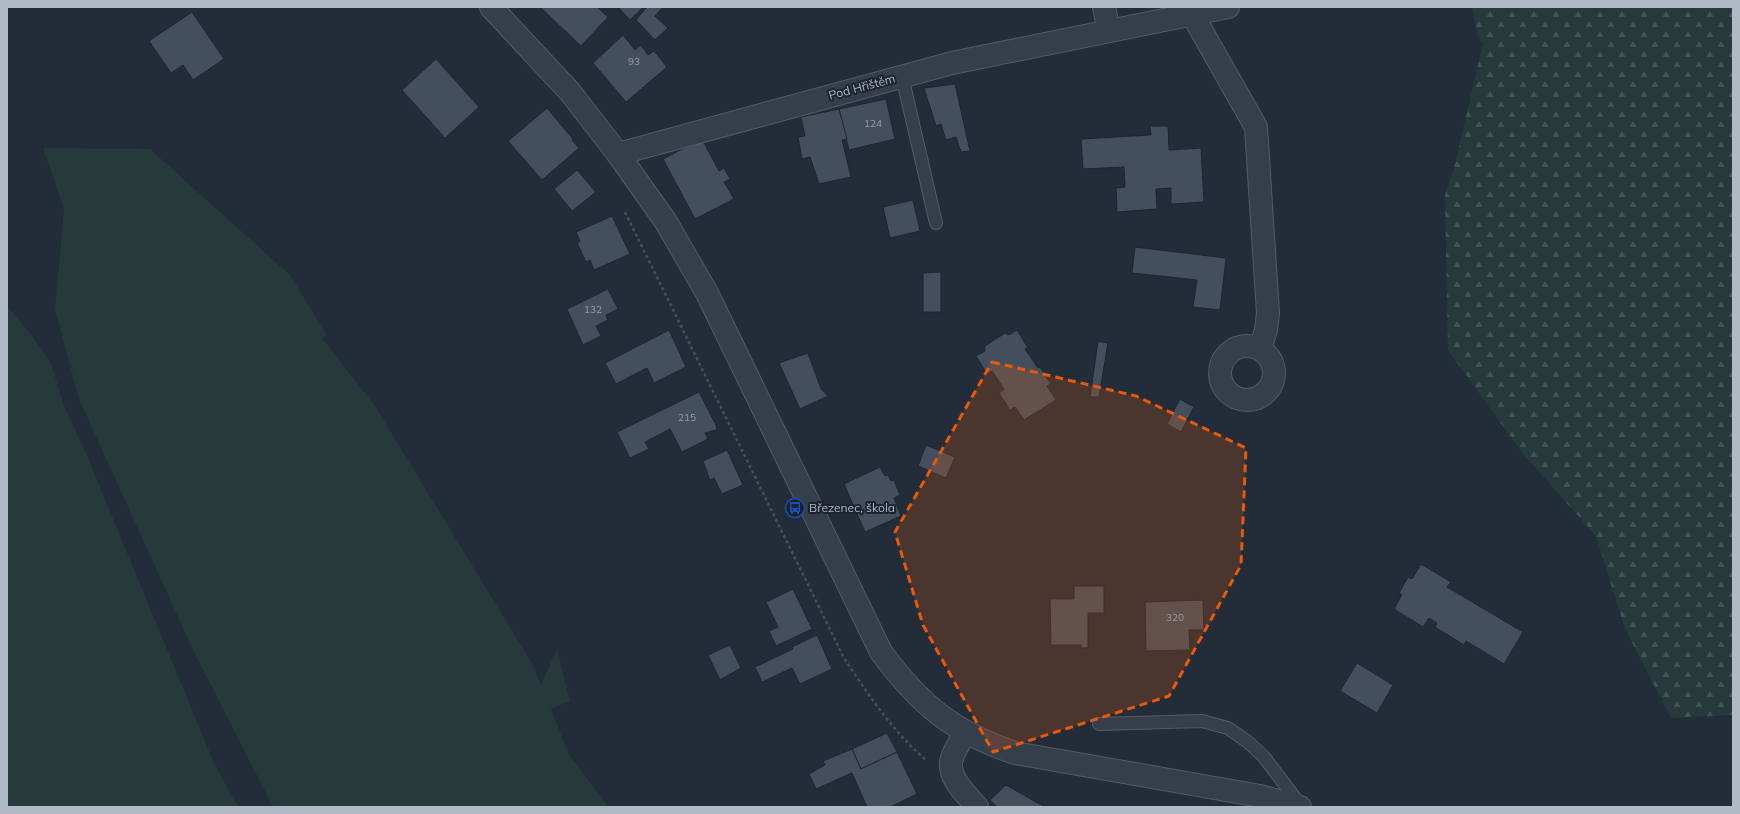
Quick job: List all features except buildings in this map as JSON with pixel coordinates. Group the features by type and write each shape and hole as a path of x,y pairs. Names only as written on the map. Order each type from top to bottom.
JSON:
{"street":[{"path":"491,7 570,92 618,154 666,222 707,293 881,652 898,676 918,698 940,717 965,732 989,744 1015,753 1042,759 1260,796 1301,807"},
{"path":"1104,7 1109,31"},
{"name":"Pod Hřištěm","path":"618,154 952,63 1228,7"},
{"path":"1192,14 1256,127 1268,313 1266,330 1260,349"},
{"path":"965,732 952,759 953,774 962,789 977,807"}],"lane":[{"path":"902,76 936,223"},
{"path":"1099,724 1202,721 1228,728 1248,742 1264,757 1301,807"}],"path":[{"path":"643,190 621,205 844,658 868,694 906,742 935,768 953,774"}],"highlighted area":[{"path":"992,362 1136,396 1246,448 1241,565 1169,696 993,752 923,625 895,532"}],"green space":[{"path":"1472,7 1733,7 1732,715 1671,718 1625,629 1596,536 1523,454 1448,350 1445,195 1454,168 1483,43 1478,39"},
{"path":"43,148 150,149 290,275 327,335 322,338 375,406 533,665 541,685 557,649 570,701 551,709 569,755 609,807 273,807 194,652 79,399 55,309 64,209"},
{"path":"7,306 29,332 51,363 64,406 85,451 214,763 238,807 7,807"}],"place":[{"name":"Březenec, škola","path":"795,508"}]}
